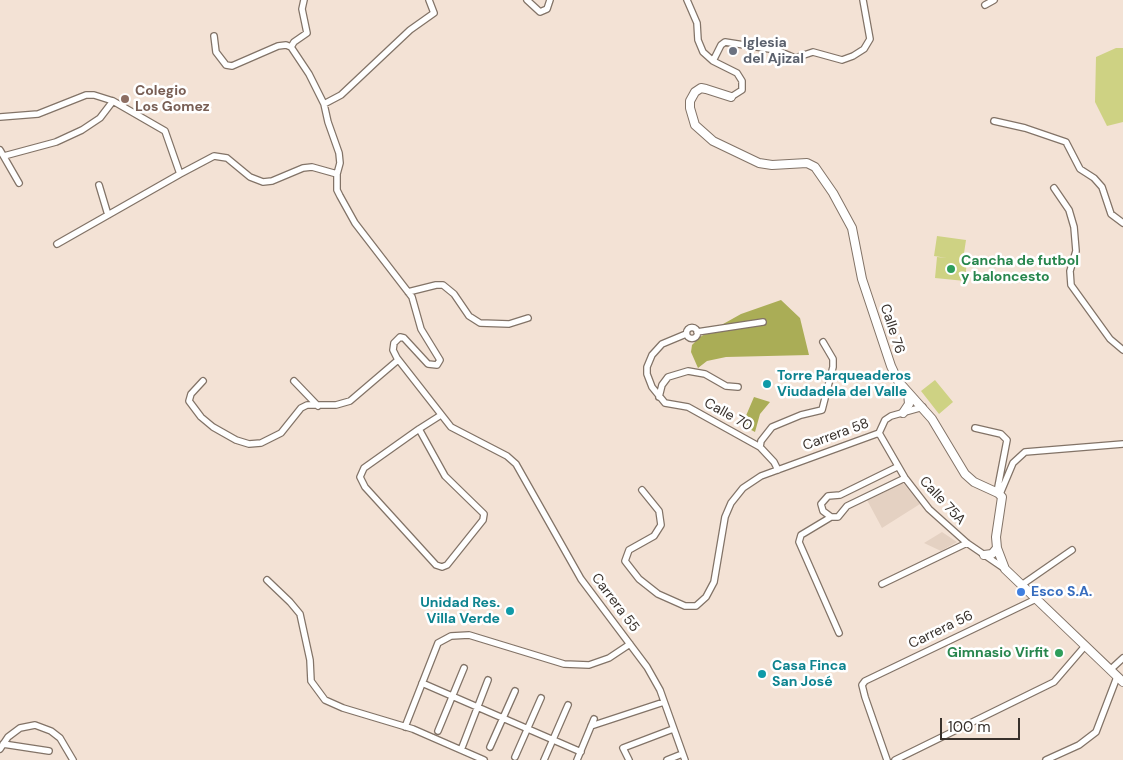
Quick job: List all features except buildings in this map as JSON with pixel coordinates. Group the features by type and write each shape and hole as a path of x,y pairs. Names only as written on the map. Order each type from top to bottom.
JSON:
{"street":[{"path":"291,47 294,42 307,34 302,10 304,0"},
{"path":"324,104 341,96 410,30 434,13 429,0"},
{"path":"527,0 540,12 547,9 550,0"},
{"path":"687,0 697,23 698,40 703,52 713,61 721,45 725,42 776,50 796,58 813,52 842,60 853,56 864,49 870,39 863,0"},
{"path":"985,5 994,0"},
{"path":"214,36 216,52 226,65 232,66 278,46 286,44 291,47 309,74 324,104 339,153 340,163 337,190 355,223 416,304 421,329 440,360 437,365 432,366 422,360 407,339 400,338 394,343 393,350 398,360 441,415 419,429 364,468 360,477 365,487 436,565 442,567 446,565 483,520 484,514 445,476 419,429"},
{"name":"Calle 76","path":"713,61 737,73 742,81 743,88 731,97 701,88 695,92 690,101 695,126 713,141 759,163 807,163 815,167 852,228 862,280 891,366 898,381 923,407 965,474 974,482 998,493"},
{"path":"0,117 38,114 86,95 94,95 113,101 165,131 180,174"},
{"path":"4,156 56,142 82,130 100,118 113,101"},
{"path":"994,120 1066,142 1080,169 1094,178 1102,187 1111,214 1123,223"},
{"path":"0,150 19,184"},
{"path":"57,244 214,156 227,158 250,177 263,182 272,181 303,168 312,167 338,174"},
{"path":"99,185 108,216"},
{"path":"1054,188 1069,210 1074,227 1076,251 1070,271 1071,285 1110,339 1123,350"},
{"path":"408,292 443,285 454,294 469,316 480,323 509,324 528,318"},
{"path":"659,396 647,374 649,361 662,344 686,334 693,339 697,332 763,322"},
{"path":"760,447 761,440 772,427 801,415 822,410 833,368 833,359 823,342"},
{"path":"203,381 191,394 190,401 192,406 212,427 226,436 249,444 262,443 281,433 300,408 306,405 318,406 350,400 398,360"},
{"path":"659,396 662,385 668,377 688,371 705,374 726,386 738,387"},
{"path":"294,381 318,406"},
{"path":"901,414 909,404 908,393"},
{"name":"Calle 70","path":"659,396 665,403 688,407 760,447 774,462 778,470"},
{"name":"Carrera 58","path":"642,490 659,511 661,525 654,536 629,550 625,561 651,589 682,605 692,607 703,601 714,582 722,524 731,503 747,484 880,430 885,420 923,407"},
{"name":"Carrera 55","path":"441,415 451,427 507,456 516,464 581,578 630,644 660,690 684,757"},
{"path":"975,428 1001,434 1007,440 998,493 1002,508 997,529 997,548 1004,568 1023,584 1036,599 1120,680 1096,732 1079,745 1046,760"},
{"name":"Calle 75A","path":"880,430 897,467 929,510 967,543 1004,568"},
{"path":"998,493 1013,463 1025,452 1123,444"},
{"path":"830,517 822,507 825,498 838,496 897,467"},
{"path":"839,633 799,542 801,535 830,517 838,517 847,506 904,478"},
{"path":"882,584 967,543"},
{"path":"984,555 992,554 997,548"},
{"path":"1023,584 1072,550"},
{"path":"267,580 300,614 310,660 311,681 318,694 325,700 343,708 405,727 484,760"},
{"name":"Carrera 56","path":"887,760 862,684 870,677 1036,599"},
{"path":"405,727 438,643 451,636 469,635 564,664 595,662 608,658 630,644"},
{"path":"895,760 1054,682 1084,646"},
{"path":"1110,670 1123,658"},
{"path":"438,731 464,668"},
{"path":"461,750 476,706 488,680"},
{"path":"422,682 581,752"},
{"path":"490,747 515,691"},
{"path":"515,757 541,698"},
{"path":"591,726 664,702"},
{"path":"544,760 568,705"},
{"path":"577,760 594,719"},
{"path":"1,746 8,737 20,728 35,725 51,731 60,738 73,760"},
{"path":"629,760 624,748 673,729"},
{"path":"1,746 49,751"},
{"path":"667,760 684,757"}],"shaded area":[{"path":"903,483 920,504 882,528 867,500"},
{"path":"942,532 957,542 941,551 924,543"}],"green space":[{"path":"1116,48 1123,48 1123,122 1107,126 1095,102 1096,57"},
{"path":"937,236 966,240 963,260 967,260 965,281 935,278 937,257 947,258 934,256"},
{"path":"781,300 800,318 809,355 726,357 707,361 698,368 691,352 692,345 700,337 741,314"},
{"path":"935,380 953,402 939,414 921,391"},
{"path":"754,397 770,402 760,414 755,432 742,425"}],"place":[{"name":"Iglesia del Ajizal","path":"733,51"},
{"name":"Colegio Los Gomez","path":"125,99"},
{"name":"Cancha de futbol y baloncesto","path":"951,269"},
{"name":"Torre Parqueaderos Viudadela del Valle","path":"767,384"},
{"name":"Esco S.A.","path":"1021,592"},
{"name":"Unidad Res. Villa Verde","path":"510,611"},
{"name":"Gimnasio Virfit","path":"1059,653"},
{"name":"Casa Finca San José","path":"762,674"}]}
